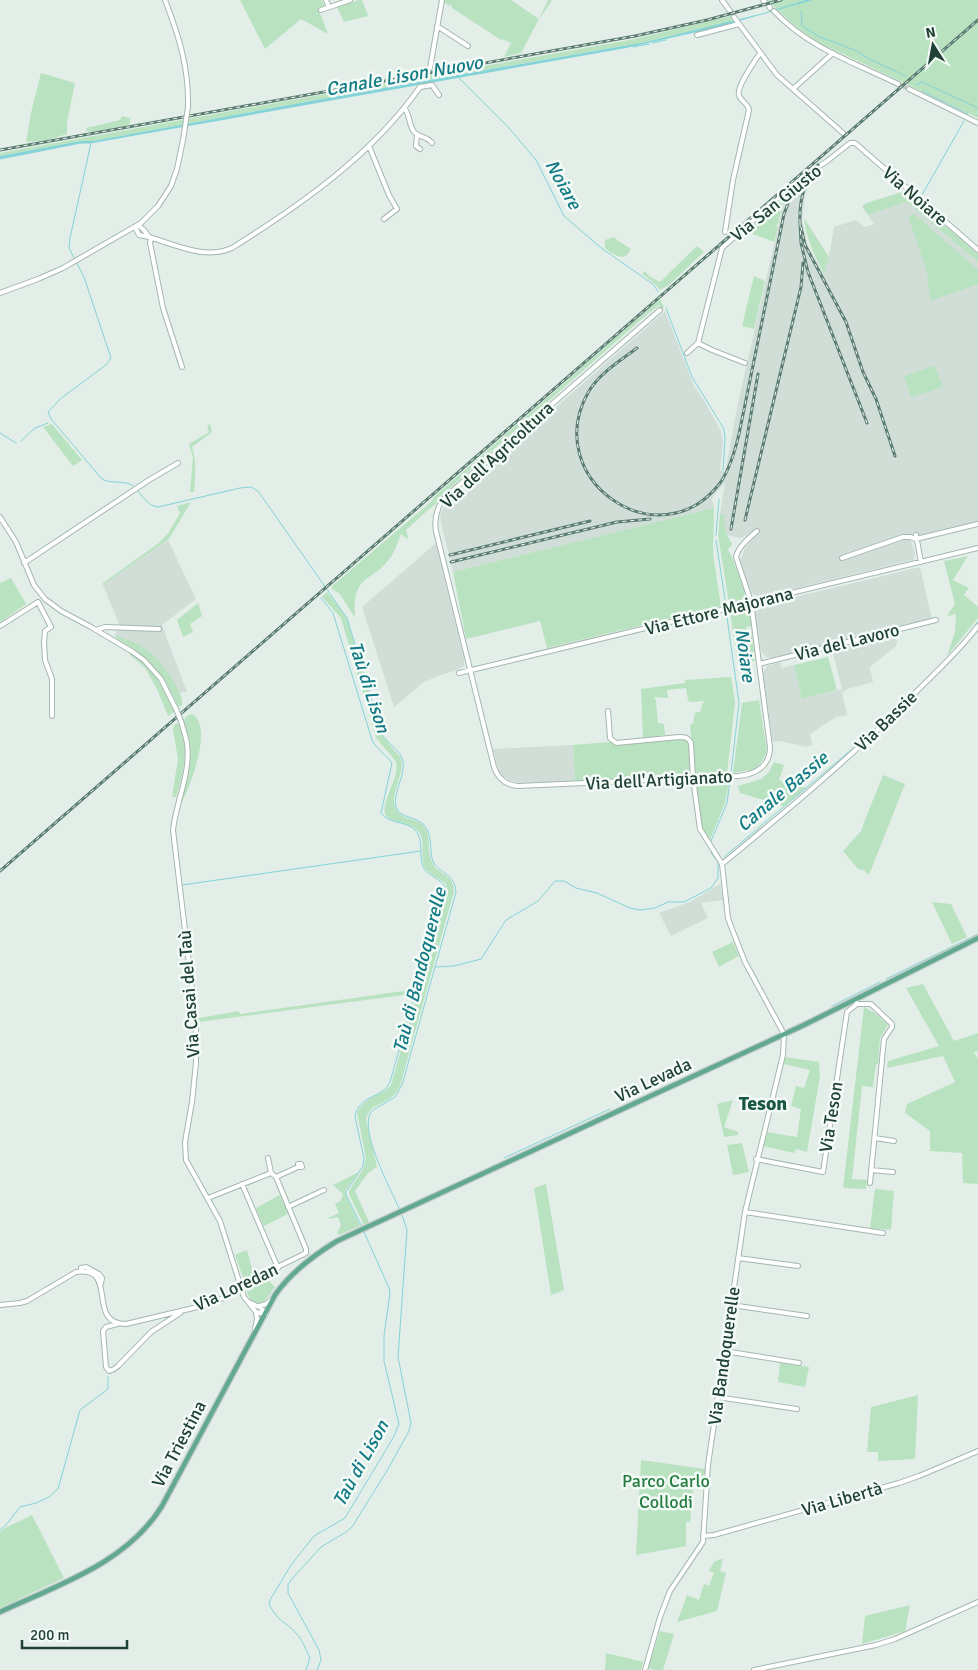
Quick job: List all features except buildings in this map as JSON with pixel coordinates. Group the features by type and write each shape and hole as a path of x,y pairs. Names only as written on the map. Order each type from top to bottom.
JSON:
{"main road":[{"name":"Via Levada","path":"338,1242 856,1002 978,938"},
{"name":"Via Triestina","path":"0,1612 88,1571 118,1552 142,1533 162,1506 275,1295 298,1269 314,1255 338,1242"}],"street":[{"path":"0,294 38,280 76,261 136,226 158,206 171,186 177,169 183,140 189,86 186,67 166,0"},
{"path":"326,0 330,7"},
{"path":"321,10 350,0"},
{"path":"430,68 442,0"},
{"path":"722,0 730,11"},
{"path":"774,12 802,36 898,84"},
{"path":"734,16 777,75 843,133"},
{"path":"697,35 739,23"},
{"path":"437,26 468,46"},
{"path":"794,90 833,52"},
{"path":"725,232 733,180 749,110 738,92 760,53"},
{"path":"123,234 150,237 207,253 228,250 292,208 344,170 404,108 420,87 432,85 438,95"},
{"path":"909,89 978,123"},
{"path":"404,108 408,112 411,127 417,135 427,138 432,143"},
{"path":"417,135 416,146 420,149"},
{"name":"Via Noiare","path":"853,142 978,250"},
{"name":"Via San Giusto","path":"698,343 722,248 804,176 853,142"},
{"path":"369,146 389,195 397,209 384,219"},
{"path":"144,220 144,230"},
{"path":"136,226 144,230 150,237 164,308 182,367"},
{"path":"136,226 139,235"},
{"name":"Via dell'Agricoltura","path":"470,671 434,522 437,508 442,500 660,310"},
{"path":"687,353 698,343 744,363"},
{"path":"24,563 149,480 178,464"},
{"path":"0,517 16,542 34,585 44,599 61,612 96,630 105,627 159,629"},
{"path":"842,558 903,537 916,537 978,524"},
{"name":"Via dell'Artigianato","path":"470,671 494,767 499,777 506,783 518,786 746,775 756,772 764,766 770,747 751,602 736,558 737,553 746,541 757,531"},
{"path":"916,537 921,562"},
{"name":"Via Ettore Majorana","path":"459,673 978,548"},
{"path":"0,626 44,599"},
{"path":"38,602 51,627 45,631 44,642 45,660 52,679 52,716"},
{"name":"Via del Lavoro","path":"758,664 936,620"},
{"name":"Via Bassie","path":"722,864 803,798 872,736 978,626"},
{"name":"Via Casai del Taù","path":"96,630 133,652 154,669 176,708 187,743 188,760 175,813 173,830 193,993 196,1036 196,1063 192,1102 184,1149 186,1160 220,1221 240,1287 247,1301 256,1312"},
{"path":"608,711 610,738 616,743 679,737 689,739 700,829 722,864 728,918 745,962 784,1034"},
{"path":"856,1002 870,1004 892,1024 884,1039 870,1183"},
{"name":"Via Teson","path":"756,1159 823,1172 847,1012 856,1002"},
{"name":"Via Bandoquerelle","path":"645,1670 660,1617 670,1591 701,1544 703,1536 707,1469 744,1212 784,1055 784,1034"},
{"path":"874,1138 894,1141"},
{"path":"268,1158 272,1172 276,1177 288,1207 324,1190"},
{"path":"276,1177 298,1167"},
{"path":"871,1170 893,1172"},
{"path":"208,1198 272,1172"},
{"path":"242,1184 278,1268"},
{"name":"Via Loredan","path":"118,1324 206,1305 223,1298 243,1284 305,1254 306,1249 288,1207"},
{"path":"744,1212 883,1233"},
{"path":"738,1258 798,1266"},
{"path":"0,1305 27,1301 76,1272 81,1271 94,1276 101,1284 103,1289 103,1309 113,1322 118,1324"},
{"path":"258,1306 266,1304 275,1295"},
{"path":"247,1301 258,1306 266,1314"},
{"path":"731,1305 807,1316"},
{"path":"118,1324 106,1327 103,1331 106,1367 109,1370 118,1366 151,1332 184,1311"},
{"path":"253,1337 257,1323 256,1312 266,1314"},
{"path":"724,1351 799,1363"},
{"path":"717,1397 796,1409"},
{"name":"Via Libertà","path":"703,1536 724,1532 899,1483 978,1451"},
{"path":"754,1670 876,1645 895,1639 978,1602"}],"shaded area":[{"path":"816,172 805,194 802,222 808,246 824,274 834,227 856,220 865,227 874,224 868,215 907,202 978,262 978,522 910,538 915,554 912,560 760,597 751,593 740,560 745,548 759,531 756,528 752,533 740,538 726,535 723,525 725,516 720,514 725,482 712,498 714,508 453,572 441,523 440,516 443,508 450,500 459,501 495,468 495,461 665,311 694,386 721,431 723,443 720,470 725,472 739,398 784,201 794,187"},
{"path":"168,540 196,599 162,625 187,692 180,693 163,666 147,650 115,635 119,624 103,585"},
{"path":"436,543 464,659 464,666 424,682 394,707 362,607"},
{"path":"920,567 932,619 773,658 766,657 761,651 755,613 758,607"},
{"path":"893,635 897,640 896,646 870,667 873,682 847,689 843,693 841,690 847,715 836,717 810,734 812,745 806,747 780,741 773,742 763,673 767,666 780,662 781,668 794,665 802,699 842,689 833,653 837,652 837,648"},
{"path":"573,745 575,781 519,783 511,781 499,771 493,749"},
{"path":"720,884 723,900 701,903 708,918 671,936 659,913 692,901"}],"green space":[{"path":"240,0 322,0 324,6 318,8 328,34 301,19 265,49"},
{"path":"362,0 368,16 344,22 337,7"},
{"path":"445,0 511,0 539,19 548,0 552,0 521,53 504,57 511,43 501,40 452,8 451,5 449,6 444,2"},
{"path":"768,0 978,0 978,118 822,44 807,35"},
{"path":"731,16 733,21 646,42 427,80 429,76 630,40"},
{"path":"41,73 75,83 67,122 67,134 48,140 26,142 31,113"},
{"path":"425,76 421,81 93,141 81,141 0,156 0,153"},
{"path":"122,116 130,118 130,124 115,129 87,131 86,128 120,120"},
{"path":"905,191 978,254 978,262 907,202 868,215 862,206"},
{"path":"784,198 776,226 778,227 774,242 745,231 759,219 766,223 760,217"},
{"path":"914,214 978,270 978,284 930,301 927,271 908,216"},
{"path":"804,218 829,257 824,274 809,240"},
{"path":"614,237 631,249 626,256 616,255 605,248 605,240"},
{"path":"697,246 704,252 669,285 660,290 642,274 645,271 649,276 660,282"},
{"path":"754,276 765,281 754,329 742,326"},
{"path":"660,299 664,307 662,309 659,305 644,317 442,495 436,503 406,530 407,539 401,534 393,553 385,565 360,585 355,603 355,618 340,594 332,589 332,586 432,501 433,498"},
{"path":"935,366 943,387 911,397 904,376"},
{"path":"52,424 82,460 73,466 43,427"},
{"path":"210,424 212,432 192,447 195,459 195,475 194,492 190,492 193,458 189,444 209,432 207,426"},
{"path":"191,502 169,539 103,585 103,583 159,543 169,532 180,513 177,506"},
{"path":"714,508 713,554 721,606 547,648 540,621 466,639 453,572"},
{"path":"720,514 725,515 724,523 732,544 728,550 745,591 744,597 741,600 729,603 718,535"},
{"path":"968,556 953,580 969,588 964,595 978,607 978,618 947,656 955,632 956,614 947,616 955,604 944,561"},
{"path":"11,578 26,604 0,622 0,583"},
{"path":"327,592 347,619 381,735 401,758 401,770 394,796 395,807 403,816 417,821 424,826 427,831 432,862 438,870 451,880 454,891 400,1086 389,1099 370,1110 366,1120 377,1167 368,1173 355,1191 369,1222 364,1225 349,1194 363,1169 366,1158 357,1113 368,1100 391,1085 447,889 446,884 429,872 423,864 423,844 418,831 387,817 385,814 384,809 397,768 396,762 376,738 341,618 322,597"},
{"path":"198,603 202,616 190,624 193,632 183,637 177,620"},
{"path":"744,609 751,618 752,626 746,627 746,629 752,632 755,661 738,664 730,612"},
{"path":"115,635 140,645 158,660 175,683 182,699 182,705 178,707 167,684 154,666 138,652 116,638"},
{"path":"128,653 143,661 149,668 162,686 174,712 168,716 157,689 145,668"},
{"path":"828,657 837,690 802,699 794,665"},
{"path":"731,677 735,702 727,774 695,776 690,725 693,723 695,713 701,711 702,704 705,701 690,702 686,688 667,690 668,698 654,697 658,723 664,724 665,735 643,738 641,689 685,683 685,680"},
{"path":"759,700 767,752 755,769 733,773 742,703"},
{"path":"192,714 198,721 201,731 201,743 190,784 181,804 191,754 189,738 183,722 187,716"},
{"path":"178,723 182,732 185,750 181,779 176,797 172,797 178,759 173,730 174,725"},
{"path":"684,738 689,742 693,775 575,781 573,745 610,742 614,744"},
{"path":"774,762 784,765 779,780 806,788 784,806 740,793 738,786 761,779 769,772"},
{"path":"883,775 905,784 869,875 864,870 858,869 843,851 862,830"},
{"path":"696,782 729,782 725,803 710,840 701,827"},
{"path":"932,902 951,904 967,937 952,944"},
{"path":"733,942 739,956 719,967 712,952"},
{"path":"923,984 954,1041 978,1033 978,1051 974,1052 978,1059 978,1184 963,1183 962,1153 930,1151 930,1131 905,1113 907,1104 955,1082 943,1056 887,1068 888,1061 939,1046 906,988"},
{"path":"411,990 411,994 199,1022 199,1018 239,1011 240,1014"},
{"path":"864,1007 875,1013 888,1025 880,1038 878,1064 876,1064 873,1087 862,1086 852,1179 867,1180 866,1189 843,1188"},
{"path":"785,1057 819,1062 820,1076 807,1152 796,1149 794,1153 763,1146 766,1132 797,1137 801,1109 791,1106 796,1086 804,1088 810,1070 784,1064"},
{"path":"733,1100 724,1127 738,1132 738,1135 724,1137 717,1104"},
{"path":"742,1143 749,1172 733,1175 727,1145"},
{"path":"359,1172 345,1191 360,1226 339,1235 337,1233 341,1225 338,1217 328,1218 339,1213 335,1204 341,1200 343,1194 333,1185"},
{"path":"546,1184 564,1290 551,1295 534,1188"},
{"path":"875,1189 894,1191 891,1230 870,1228"},
{"path":"280,1195 288,1214 264,1226 256,1208"},
{"path":"247,1250 254,1276 244,1280 235,1255"},
{"path":"267,1279 275,1287 261,1303 252,1301 247,1290"},
{"path":"780,1363 809,1367 805,1387 778,1382"},
{"path":"918,1395 915,1459 878,1461 878,1452 867,1452 871,1407"},
{"name":"Parco Carlo Collodi","path":"641,1460 705,1469 704,1481 694,1481 690,1522 686,1522 686,1546 636,1555"},
{"path":"32,1515 64,1578 0,1608 0,1532"},
{"path":"723,1558 720,1571 726,1573 717,1611 677,1622 687,1595 699,1600 704,1584 709,1586 714,1573 709,1571 714,1562"},
{"path":"910,1605 905,1631 862,1644 865,1616"},
{"path":"660,1631 674,1634 663,1670 655,1670 648,1668"},
{"path":"606,1653 643,1662 641,1670 605,1670"}],"water":[{"path":"806,0 812,0 715,28 626,48 93,143 81,143 0,159 0,156 81,141 93,141 646,42 760,14"}],"waterway":[{"path":"801,11 801,25 818,36 857,51 869,59 906,76"},
{"name":"Canale Lison Nuovo","path":"718,27 726,24"},
{"name":"Canale Lison Nuovo","path":"653,43 666,40"},
{"name":"Canale Lison Nuovo","path":"633,47 649,44"},
{"name":"Noiare","path":"458,77 509,128 536,160 564,216 600,247 654,285 658,292"},
{"path":"916,85 922,82 978,108"},
{"name":"Canale Lison Nuovo","path":"392,89 425,83"},
{"path":"922,91 968,114"},
{"name":"Canale Lison Nuovo","path":"215,121 260,112"},
{"path":"922,195 964,121"},
{"name":"Canale Lison Nuovo","path":"0,159 81,143 90,143"},
{"name":"Taù di Bandoquerelle","path":"91,143 69,248 84,277 111,358 106,365 60,399 48,412 51,419 102,479 110,482 127,483 135,487"},
{"name":"Noiare","path":"666,308 692,377 724,429 723,470"},
{"path":"21,441 35,428 48,423"},
{"path":"0,433 16,443"},
{"name":"Taù di Bandoquerelle","path":"138,491 144,499 158,507 240,488 251,487 258,491 347,618 382,734 402,757 403,772 396,796 396,807 401,813 421,822 427,829 433,862 453,881 455,886 456,892 402,1085 395,1097 373,1110 369,1118 368,1129 377,1158 400,1210"},
{"name":"Noiare","path":"716,535 719,499"},
{"name":"Noiare","path":"716,540 726,606"},
{"name":"Taù di Lison","path":"321,598 333,613 372,740 376,747 392,763 381,813 388,819 409,826 417,832 423,866 445,887 390,1082 381,1092 361,1104 355,1117 364,1158 363,1166 346,1192 346,1195 362,1227"},
{"name":"Noiare","path":"726,610 739,703 731,773"},
{"name":"Canale Bassie","path":"960,645 978,622"},
{"name":"Canale Bassie","path":"930,676 945,660"},
{"name":"Canale Bassie","path":"724,857 857,745"},
{"name":"Noiare","path":"711,841 727,803 730,780"},
{"name":"Noiare","path":"709,846 718,862"},
{"path":"182,885 421,851"},
{"name":"Canale Bassie","path":"435,967 454,966 481,959 506,920 538,901 555,881 564,881 576,888 597,893 630,908 640,910 655,908 668,902 684,902 711,888 718,878 718,861"},
{"path":"886,979 978,934"},
{"path":"832,1006 880,982"},
{"path":"504,1158 610,1109"},
{"name":"Taù di Bandoquerelle","path":"317,1670 321,1660 319,1650 288,1593 288,1585 321,1547 352,1527 388,1469 409,1431 411,1423 398,1357 407,1230 402,1215"},
{"name":"Taù di Lison","path":"306,1670 310,1658 304,1645 296,1633 275,1614 269,1604 270,1600 291,1565 314,1536 345,1518 393,1438 399,1424 384,1361 384,1336 390,1293 364,1232"},
{"path":"0,1530 20,1507 49,1497 58,1489 80,1410 108,1389 108,1377"}],"tunnel":[{"path":"898,84 909,89"}],"railway":[{"path":"0,150 635,36 707,20 781,0"},
{"path":"0,871 978,20"},
{"path":"800,223 800,207 803,192 809,178 818,165"},
{"path":"637,348 605,373 589,391 577,423 579,453 592,479 612,500 638,512 667,515 695,506 720,483 729,466 739,434 784,214 792,193 801,179"},
{"path":"867,423 808,272 801,243 800,223 805,245 846,322 863,372 876,399 895,456"},
{"path":"745,520 801,287 803,263"},
{"path":"731,529 758,374"},
{"path":"451,562 617,522 650,519"},
{"path":"450,555 590,521"}],"district":[{"name":"Teson","path":"763,1103"}]}
